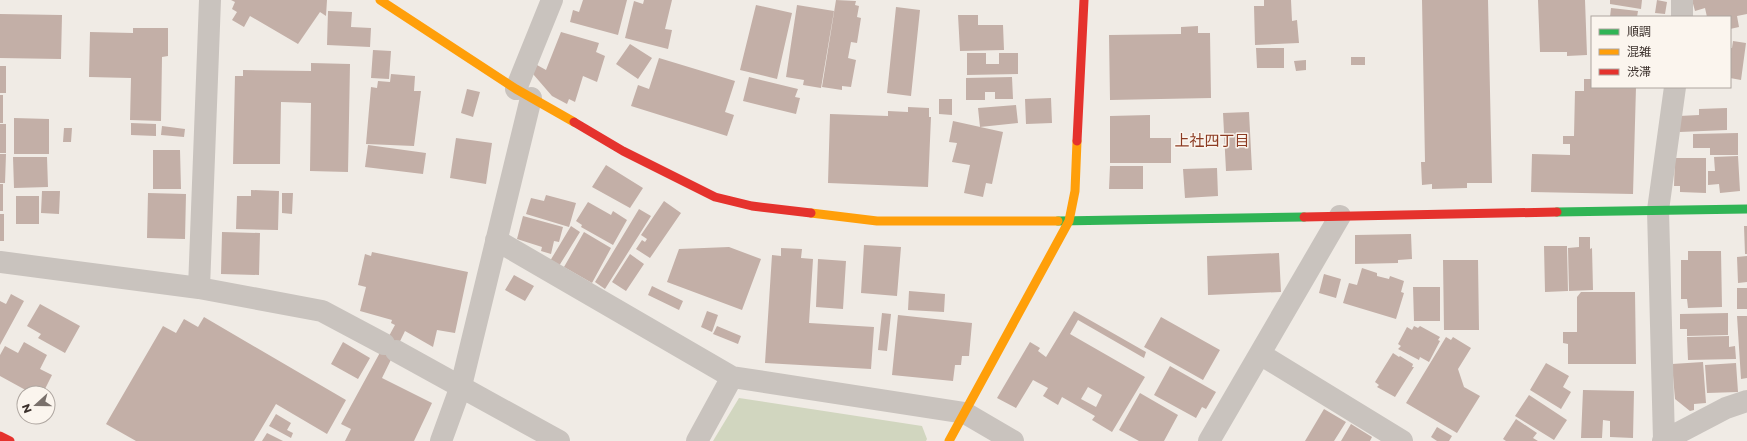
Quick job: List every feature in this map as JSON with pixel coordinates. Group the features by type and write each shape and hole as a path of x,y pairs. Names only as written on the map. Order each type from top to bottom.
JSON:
{"street":[{"path":"200,288 210,0"},
{"path":"380,0 524,93 623,151 715,197 752,206 877,221 1069,220 1747,209"},
{"path":"442,441 461,386 496,240 524,93 552,0"},
{"path":"949,441 1069,220 1075,191 1084,0"},
{"path":"1682,0 1682,16"},
{"path":"1675,88 1658,210 1663,441 1726,408 1747,401"},
{"path":"1209,441 1340,216"},
{"path":"496,240 732,377 965,413 1012,441"},
{"path":"0,262 200,288 322,311 559,441"},
{"path":"1260,354 1402,441"},
{"path":"697,441 732,377"},
{"path":"0,436 10,441"}],"green space":[{"path":"739,398 922,426 927,439 926,441 713,441"}],"building":[{"path":"231,0 327,0 326,16 320,12 298,44 250,16 244,27 232,20 237,12 232,9 235,2"},
{"path":"583,0 627,0 618,35 570,22 573,10 579,12"},
{"path":"644,0 672,0 665,29 672,30 668,49 625,38 634,1 643,4"},
{"path":"836,0 856,1 855,5 859,6 857,17 861,18 857,43 851,42 848,58 856,60 851,87 842,86 842,90 822,87"},
{"path":"1264,0 1291,0 1292,21 1297,20 1299,43 1255,45 1254,6 1264,6"},
{"path":"1422,0 1488,0 1492,183 1467,183 1467,188 1432,189 1432,184 1422,185 1421,162 1425,162"},
{"path":"1538,0 1585,0 1587,55 1567,56 1567,52 1540,52"},
{"path":"1610,0 1642,0 1641,9 1610,4"},
{"path":"1657,0 1667,2 1665,14 1655,13"},
{"path":"1692,0 1747,0 1747,14 1737,16 1739,27 1731,29 1731,16 1707,16 1705,8 1695,11"},
{"path":"756,5 792,13 777,79 740,70"},
{"path":"797,5 834,11 821,88 803,85 804,80 786,77"},
{"path":"896,7 920,10 911,96 887,93"},
{"path":"1611,8 1638,11 1637,16 1610,16"},
{"path":"328,11 352,12 351,27 371,28 370,47 327,45"},
{"path":"0,14 62,15 61,59 0,58"},
{"path":"958,15 978,15 978,25 1003,25 1004,50 960,51"},
{"path":"1198,26 1198,33 1210,33 1211,98 1110,100 1109,35 1181,34 1181,27"},
{"path":"133,28 168,28 168,56 162,57 161,121 130,120 131,78 89,77 90,32 133,33"},
{"path":"561,32 599,43 596,52 605,56 597,82 583,76 575,102 569,99 567,104 552,96 533,74 537,65 546,70"},
{"path":"1733,41 1746,43 1741,80 1731,78"},
{"path":"630,44 652,58 638,79 616,64"},
{"path":"1256,48 1284,48 1284,68 1257,68"},
{"path":"373,50 391,51 389,79 371,78"},
{"path":"967,53 986,53 986,64 999,64 999,53 1018,53 1018,74 967,75"},
{"path":"1351,57 1365,57 1365,65 1351,65"},
{"path":"659,58 735,81 725,112 734,115 727,136 631,106 638,85 649,89"},
{"path":"1306,60 1306,70 1296,71 1294,61"},
{"path":"311,63 350,64 348,172 310,171 311,103 281,102 280,164 233,164 235,76 243,76 243,70 311,71"},
{"path":"0,66 6,66 6,93 0,93"},
{"path":"391,74 415,76 414,91 421,91 414,146 366,144 371,87 377,88 378,81 390,82"},
{"path":"749,77 798,89 795,97 800,98 796,114 743,101"},
{"path":"1012,77 1013,99 995,99 995,92 985,92 985,100 966,100 966,78"},
{"path":"1584,79 1591,79 1591,88 1636,88 1633,194 1531,192 1532,154 1570,155 1570,144 1563,144 1563,136 1574,136 1575,91 1584,91"},
{"path":"467,89 480,92 473,117 461,113"},
{"path":"0,95 3,95 3,123 0,123"},
{"path":"1051,98 1052,123 1026,124 1025,99"},
{"path":"939,99 952,99 952,115 939,114"},
{"path":"1016,105 1018,123 980,127 978,108"},
{"path":"908,107 929,108 929,117 931,117 928,187 828,183 830,114 888,116 888,111 908,112"},
{"path":"1727,108 1727,130 1680,132 1679,116 1699,115 1699,109"},
{"path":"1249,112 1252,170 1226,171 1223,113"},
{"path":"1150,115 1150,138 1171,138 1171,163 1110,163 1110,116"},
{"path":"14,118 49,119 49,154 14,154"},
{"path":"953,121 1003,132 992,184 986,183 983,197 964,193 970,165 952,162 957,143 949,142"},
{"path":"131,123 156,124 156,136 131,135"},
{"path":"0,124 6,124 6,153 0,153"},
{"path":"162,126 185,129 184,137 161,135"},
{"path":"64,128 72,128 71,142 63,142"},
{"path":"1738,133 1738,155 1710,155 1710,148 1693,148 1693,134"},
{"path":"456,138 492,143 486,184 450,178"},
{"path":"368,145 426,153 423,174 365,167"},
{"path":"153,150 180,150 181,189 153,189"},
{"path":"0,154 6,154 5,183 0,183"},
{"path":"1738,156 1740,191 1720,193 1719,184 1708,185 1708,171 1715,171 1714,157"},
{"path":"13,157 47,157 48,187 14,188"},
{"path":"1675,158 1706,158 1706,193 1680,192 1680,186 1674,186"},
{"path":"606,165 643,188 630,208 592,187"},
{"path":"1110,166 1143,166 1143,189 1109,189"},
{"path":"1217,168 1218,196 1185,198 1183,169"},
{"path":"0,184 3,184 3,211 0,211"},
{"path":"251,190 279,191 278,230 236,229 237,196 251,196"},
{"path":"42,191 60,191 59,214 41,213"},
{"path":"148,193 186,194 185,239 147,238"},
{"path":"282,193 293,193 292,214 282,213"},
{"path":"546,195 576,203 569,227 526,214 531,198 544,201"},
{"path":"16,196 39,196 39,224 16,224"},
{"path":"664,201 681,213 650,258 636,249 642,240 645,242 647,239 641,235"},
{"path":"588,202 611,215 613,211 627,220 613,245 581,227 582,225 576,221"},
{"path":"639,209 651,216 605,289 595,282"},
{"path":"0,214 4,214 4,241 0,241"},
{"path":"523,216 563,227 559,242 554,241 551,254 541,251 542,247 517,239"},
{"path":"571,226 580,232 559,266 550,261"},
{"path":"1744,226 1747,226 1747,254 1745,254"},
{"path":"222,232 260,233 259,275 221,274"},
{"path":"584,232 611,248 592,283 564,267"},
{"path":"1411,234 1412,259 1398,260 1398,263 1355,264 1355,235"},
{"path":"1579,237 1590,237 1590,249 1592,248 1593,290 1569,291 1568,248 1579,247"},
{"path":"864,245 901,247 897,296 861,293"},
{"path":"1544,246 1567,246 1568,291 1545,292"},
{"path":"729,247 761,259 742,310 667,282 679,249"},
{"path":"781,248 802,249 801,258 813,259 809,323 874,327 871,369 765,363 772,255 781,256"},
{"path":"1688,251 1721,251 1722,307 1688,308 1687,299 1681,299 1681,260 1688,260"},
{"path":"372,252 468,272 455,333 437,330 433,347 405,331 382,378 432,403 414,441 345,441 351,429 341,424 395,325 391,323 392,320 360,311 366,287 358,285 365,254 371,256"},
{"path":"1279,253 1281,292 1208,295 1207,256"},
{"path":"630,254 644,264 626,291 612,282"},
{"path":"1747,256 1747,282 1738,283 1737,257"},
{"path":"818,259 846,261 843,309 816,307"},
{"path":"1443,260 1478,260 1479,330 1444,330"},
{"path":"1362,268 1377,273 1377,276 1389,279 1390,276 1404,281 1401,292 1404,293 1396,319 1343,303 1349,283 1357,285"},
{"path":"1324,274 1341,279 1336,298 1319,293"},
{"path":"514,275 534,286 525,301 505,290"},
{"path":"652,286 683,301 679,310 648,295"},
{"path":"1413,287 1440,287 1440,321 1414,321"},
{"path":"1737,288 1747,288 1747,309 1737,309"},
{"path":"909,291 945,294 944,312 908,310"},
{"path":"1581,292 1635,292 1636,364 1568,364 1568,344 1563,343 1563,332 1577,332 1577,297"},
{"path":"11,294 24,301 0,345 0,301 6,304"},
{"path":"40,304 80,326 65,353 38,338 41,334 27,326"},
{"path":"707,311 718,315 712,332 701,327"},
{"path":"1074,311 1146,352 1144,358 1078,320 1070,334 1145,377 1112,432 1092,420 1095,416 1062,397 1058,405 1043,396 1048,388 1033,380 1016,408 997,398 1030,342 1040,348 1038,351 1046,357","holes":["1088,387 1102,395 1096,407 1081,399"]},
{"path":"882,313 891,314 887,351 878,350"},
{"path":"1728,313 1728,335 1687,336 1687,329 1680,329 1680,314"},
{"path":"898,315 972,323 969,356 962,356 961,365 955,365 953,381 892,375"},
{"path":"1737,316 1747,316 1747,378 1741,379"},
{"path":"204,317 346,400 327,434 276,404 254,441 136,441 106,424 163,326 176,333 184,319 198,327"},
{"path":"1161,317 1220,350 1203,380 1144,347"},
{"path":"717,326 741,336 738,344 713,334"},
{"path":"1414,326 1418,328 1420,326 1440,337 1438,340 1440,341 1429,362 1420,357 1419,360 1398,349 1401,346 1398,344 1407,327 1412,330"},
{"path":"1729,336 1729,347 1735,346 1736,359 1688,360 1687,337"},
{"path":"1446,337 1451,340 1453,337 1471,348 1458,369 1464,387 1480,396 1457,433 1406,403"},
{"path":"24,342 47,355 40,369 52,375 47,385 16,385 0,376 0,355 5,346 18,353"},
{"path":"343,342 370,358 358,379 331,364"},
{"path":"1393,353 1413,364 1412,367 1414,367 1395,397 1377,387 1379,385 1375,382"},
{"path":"1703,362 1706,403 1694,404 1694,410 1690,411 1675,399 1672,364"},
{"path":"1546,363 1569,376 1563,387 1571,392 1561,409 1530,390"},
{"path":"1736,363 1738,392 1707,393 1705,365"},
{"path":"1170,366 1216,392 1206,409 1202,407 1196,418 1154,395"},
{"path":"1583,390 1634,391 1633,438 1610,437 1610,421 1603,420 1602,438 1581,438"},
{"path":"1140,393 1178,415 1164,441 1139,441 1119,430"},
{"path":"1529,395 1567,420 1554,440 1515,416"},
{"path":"1324,409 1346,422 1334,441 1305,441"},
{"path":"276,414 291,423 287,430 293,433 291,438 269,426"},
{"path":"1516,419 1537,433 1533,438 1538,441 1506,441 1503,439"},
{"path":"1351,424 1372,437 1370,441 1341,441"},
{"path":"1437,427 1452,436 1449,441 1437,441 1431,437"},
{"path":"267,433 283,441 262,441"}],"traffic: fast":[{"path":"1557,212 1747,209"},
{"path":"1058,221 1304,217"}],"traffic: slow":[{"path":"380,0 516,89 574,122"},
{"path":"949,441 1069,221 1075,191 1077,141"},
{"path":"811,213 877,221 1058,221"}],"traffic: jam":[{"path":"1077,141 1084,0"},
{"path":"574,122 623,151 715,197 752,206 811,213"},
{"path":"1304,217 1557,212"},
{"path":"0,436 10,441"}],"district":[{"name":"上社四丁目","path":"1212,141"}]}
